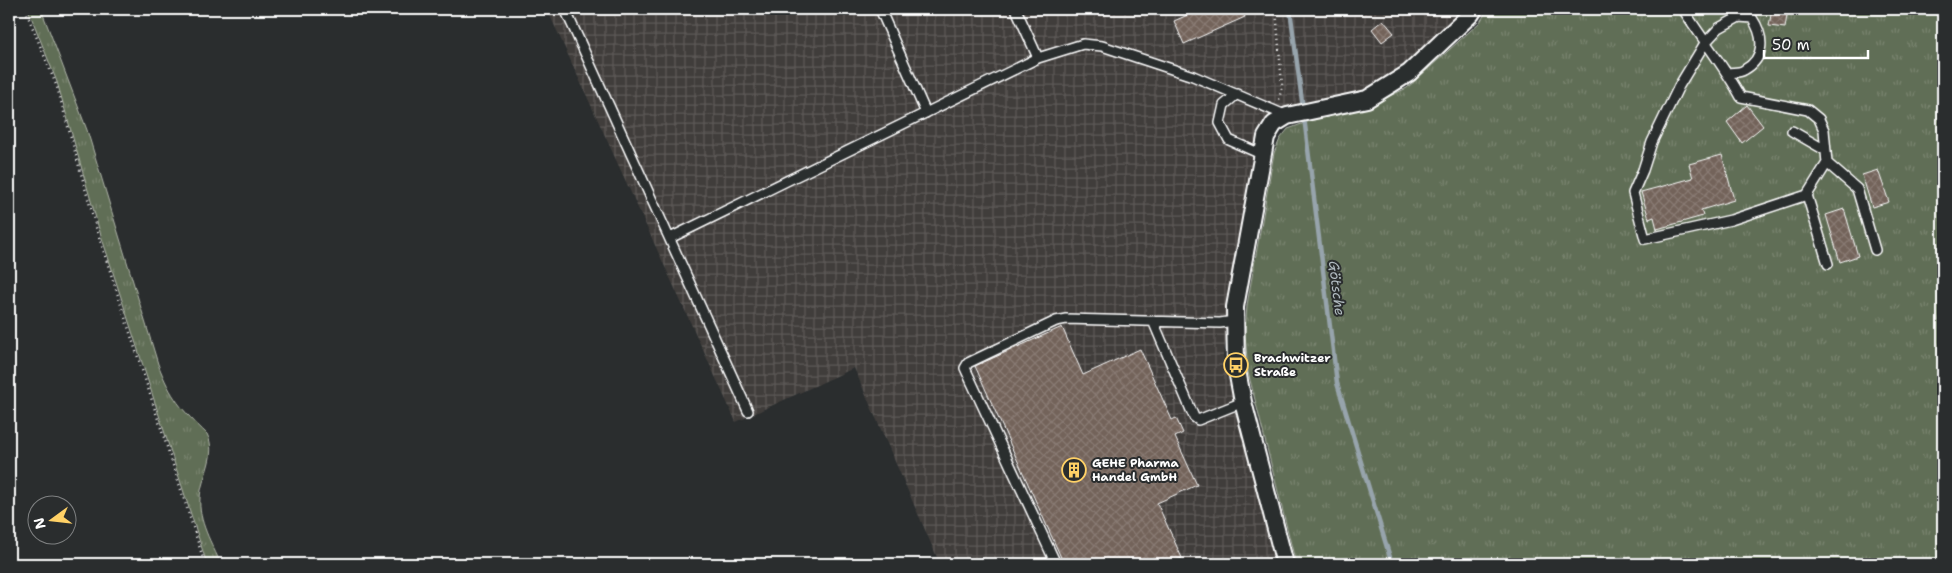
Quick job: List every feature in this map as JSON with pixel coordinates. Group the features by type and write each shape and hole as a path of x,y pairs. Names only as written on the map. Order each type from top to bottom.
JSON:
{"street":[{"path":"1285,564 1243,402 1236,365 1234,321 1266,137 1281,114 1320,109 1367,98 1409,72 1471,14 1474,9"}],"lane":[{"path":"565,9 748,411"},
{"path":"880,9 926,112"},
{"path":"1016,9 1038,58"},
{"path":"1684,9 1705,43 1728,73 1741,97 1808,110 1819,119 1824,130 1827,163 1857,189 1875,250"},
{"path":"1728,73 1743,71 1755,60 1762,44 1760,29 1752,18 1739,16 1719,28 1705,43 1679,86 1652,142 1633,193 1645,239 1731,220 1807,195 1827,163"},
{"path":"670,238 1038,58 1082,44 1102,46 1193,76 1281,114"},
{"path":"1237,94 1224,105 1220,123 1229,140 1263,155"},
{"path":"1792,131 1825,150"},
{"path":"1807,195 1828,264"},
{"path":"1056,564 965,368 968,363 1056,321 1066,319 1220,323 1234,321"},
{"path":"1153,321 1194,417 1198,420 1243,402"}],"path":[{"path":"26,9 57,87 97,231 205,564"},
{"path":"1276,9 1282,85 1281,114"}],"shaded area":[{"path":"547,9 1474,9 1367,99 1287,116 1266,137 1223,356 1278,564 940,564 854,368 736,422"}],"green space":[{"path":"28,9 41,9 87,130 158,364 167,386 190,417 207,434 210,442 210,458 201,490 200,507 203,524 221,564 207,564 99,229 57,82"},
{"path":"1488,9 1943,9 1943,564 1296,564 1248,372 1245,333 1247,305 1274,153 1280,139 1288,129 1321,117 1370,105 1407,88 1480,22"}],"building":[{"path":"1201,9 1242,9 1245,17 1184,44 1174,21"},
{"path":"1772,9 1788,9 1785,28 1769,26"},
{"path":"1383,20 1394,33 1382,42 1372,29"},
{"path":"1747,105 1763,126 1742,143 1727,122"},
{"path":"1722,155 1734,200 1701,210 1703,216 1657,229 1654,217 1649,219 1641,192 1693,178 1689,164"},
{"path":"1878,170 1889,202 1872,207 1862,175"},
{"path":"1844,209 1858,256 1840,262 1826,215"},
{"name":"GEHE Pharma Handel GmbH","path":"1062,327 1083,375 1140,349 1172,420 1176,418 1183,433 1175,437 1197,485 1157,503 1182,558 1169,564 1064,564 975,366"}],"waterway":[{"name":"Götsche","path":"1290,9 1303,109"},
{"name":"Götsche","path":"1304,117 1337,383 1392,564"}],"place":[{"name":"Brachwitzer Straße","path":"1236,365"},
{"name":"GEHE Pharma Handel GmbH","path":"1074,470"}]}
